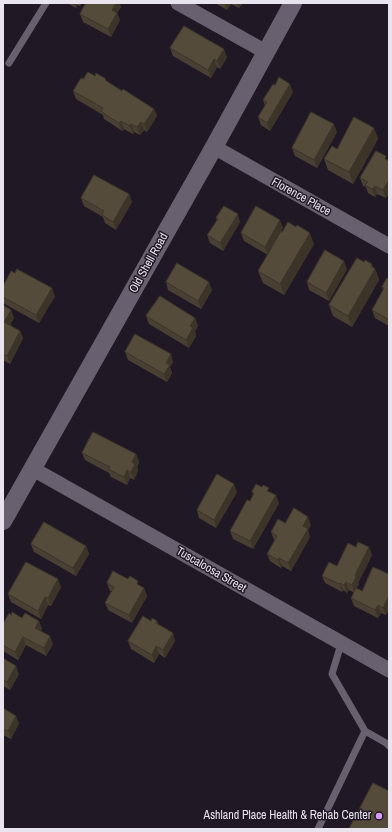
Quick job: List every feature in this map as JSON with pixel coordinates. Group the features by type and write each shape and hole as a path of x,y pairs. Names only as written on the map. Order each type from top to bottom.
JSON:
{"street":[{"path":"178,3 266,52"},
{"name":"Old Shell Road","path":"3,521 214,147 293,3"},
{"name":"Florence Place","path":"214,147 389,246"},
{"name":"Tuscaloosa Street","path":"33,469 389,670"}],"lane":[{"path":"9,63 46,3"},
{"path":"341,644 332,674 366,731 389,746"},
{"path":"318,829 366,731"}],"building":[{"path":"86,3 116,3 112,10 117,13 108,29 80,14"},
{"path":"184,26 224,49 217,61 214,59 208,70 170,48"},
{"path":"88,72 95,76 96,73 122,91 123,89 154,109 144,124 141,122 137,127 131,124 130,126 121,121 119,123 101,111 103,108 73,91 81,78 83,79"},
{"path":"279,77 290,84 267,123 258,117 267,102 263,100 273,84 275,85"},
{"path":"311,112 334,124 314,160 292,148"},
{"path":"354,117 374,128 349,172 324,159 332,146 337,149"},
{"path":"376,151 386,156 385,159 389,161 389,180 383,190 375,186 372,189 365,185 368,182 360,178"},
{"path":"94,175 129,194 113,222 102,215 104,211 81,198"},
{"path":"224,206 238,214 220,243 207,235 218,219 216,218"},
{"path":"256,206 280,220 265,247 241,233"},
{"path":"288,222 296,227 297,225 310,233 280,284 258,271 281,231 282,232"},
{"path":"325,250 344,261 326,293 307,282"},
{"path":"357,258 372,264 371,266 375,269 348,316 329,305"},
{"path":"177,263 209,282 198,301 166,282"},
{"path":"17,269 52,288 36,315 3,297 3,286 11,271 15,273"},
{"path":"387,278 389,279 389,320 372,310 384,288 382,287"},
{"path":"160,296 195,318 190,326 193,328 186,340 146,316"},
{"path":"3,305 11,310 4,322 20,331 7,356 3,354"},
{"path":"135,334 171,354 166,363 170,365 164,374 125,352"},
{"path":"93,432 136,454 132,462 135,464 131,472 127,470 124,477 108,469 110,467 82,453"},
{"path":"217,474 234,484 214,520 197,510"},
{"path":"256,484 269,488 267,491 276,495 250,541 230,531 247,500 250,501"},
{"path":"294,508 308,517 303,526 308,529 288,563 267,554 277,536 271,532 278,519 285,523"},
{"path":"44,522 86,546 73,568 31,544"},
{"path":"358,542 369,547 355,575 356,577 352,585 346,582 344,585 339,584 322,576 329,562 337,566 348,543 356,547"},
{"path":"26,562 58,579 48,598 45,597 38,611 8,594"},
{"path":"373,567 389,574 389,596 383,608 378,605 375,610 351,598 356,588 362,591"},
{"path":"113,571 128,579 130,576 138,581 137,584 144,588 129,615 105,603 114,587 107,583"},
{"path":"12,612 22,618 25,613 39,621 35,628 50,636 44,648 23,637 15,652 3,645 3,624 9,613 11,615"},
{"path":"143,616 151,621 152,618 157,621 156,623 173,633 163,650 156,646 152,655 128,641"},
{"path":"3,658 16,666 7,682 3,680"},
{"path":"3,708 16,716 8,731 3,729"},
{"path":"373,783 389,791 389,829 349,829"}],"place":[{"name":"Ashland Place Health & Rehab Center","path":"379,816"}]}
